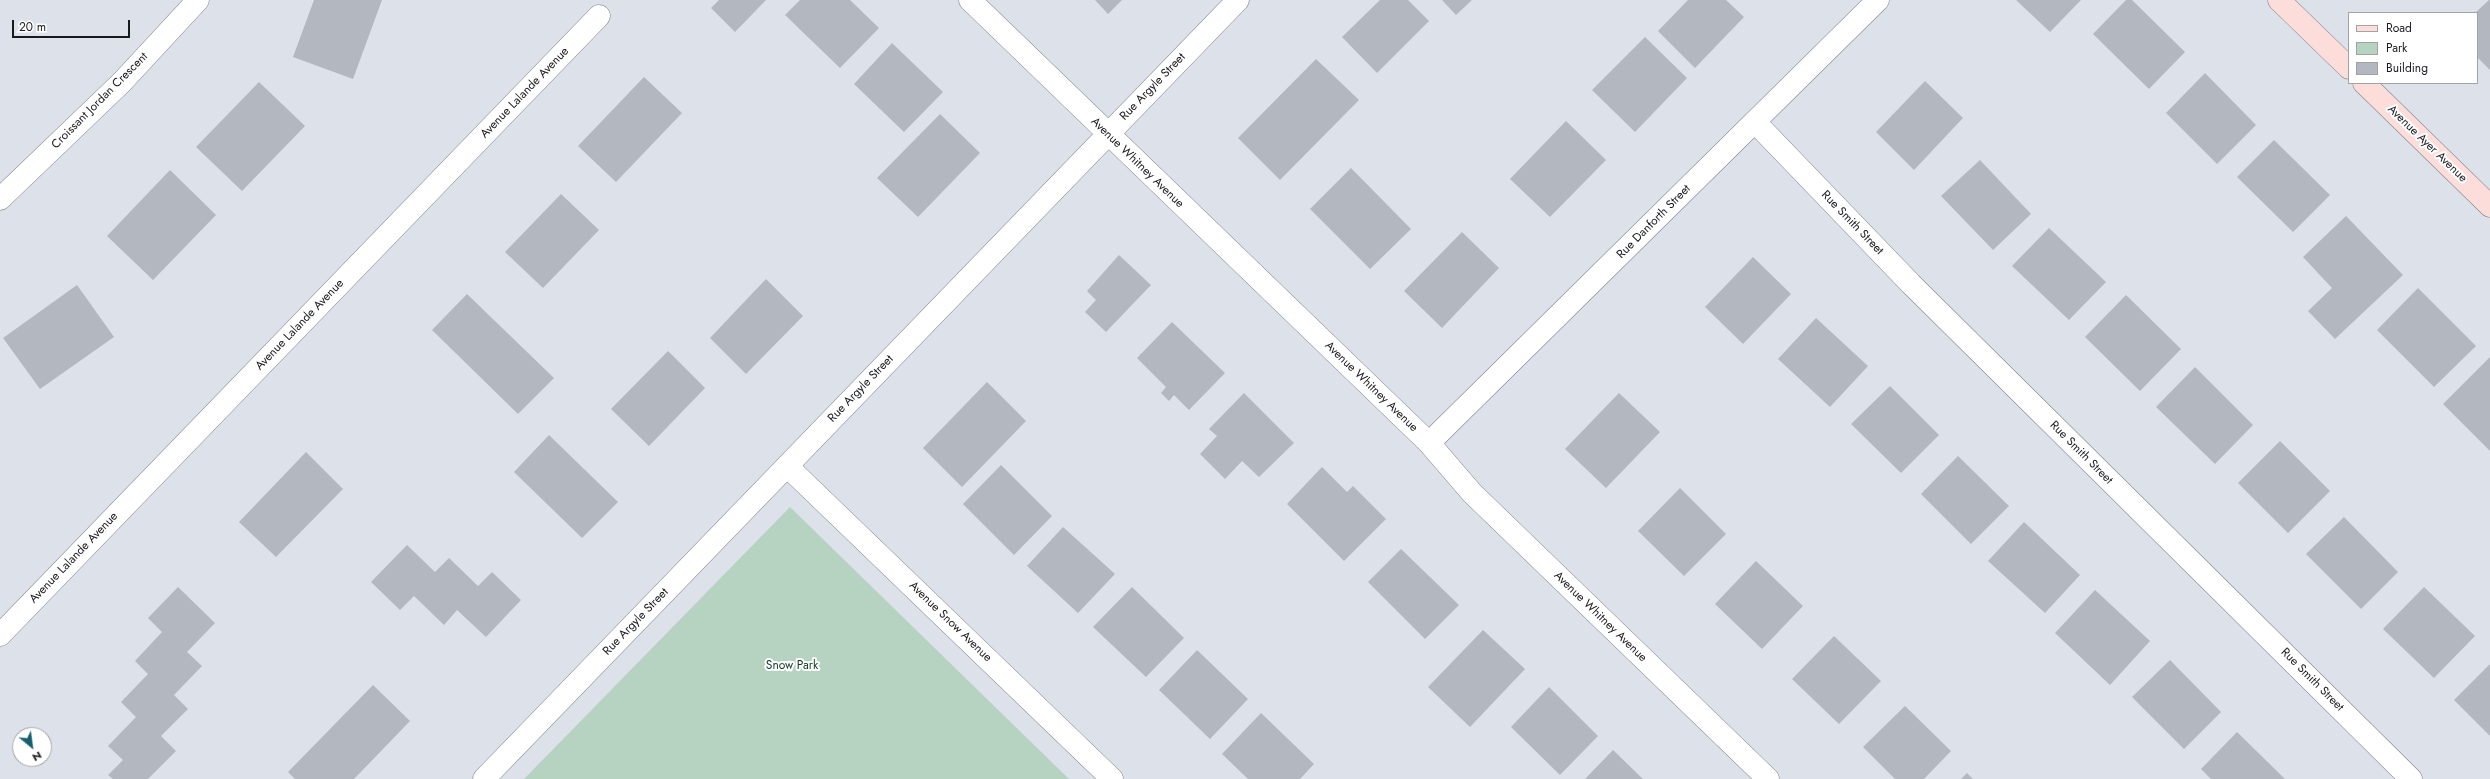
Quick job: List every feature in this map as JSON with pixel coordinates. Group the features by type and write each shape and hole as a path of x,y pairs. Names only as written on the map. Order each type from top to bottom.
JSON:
{"street":[{"name":"Croissant Jordan Crescent","path":"0,199 122,82 198,0"},
{"name":"Avenue Whitney Avenue","path":"970,0 1107,134 1429,443 1472,493 1768,779"},
{"name":"Rue Argyle Street","path":"484,779 1238,0"},
{"name":"Rue Danforth Street","path":"1429,443 1878,0"},
{"path":"2279,0 2348,67"},
{"name":"Avenue Lalande Avenue","path":"0,635 599,16"},
{"name":"Avenue Ayer Avenue","path":"2365,84 2490,206"},
{"name":"Rue Smith Street","path":"1755,122 1911,284 2411,779"},
{"name":"Avenue Snow Avenue","path":"787,466 1112,779"}],"green space":[{"name":"Snow Park","path":"790,507 1069,779 524,779"}],"building":[{"path":"314,0 382,0 353,79 293,57"},
{"path":"719,0 766,0 735,32 711,8"},
{"path":"800,0 850,0 879,28 840,68 785,15"},
{"path":"1095,0 1122,0 1108,14"},
{"path":"1380,0 1408,0 1429,21 1377,73 1342,37"},
{"path":"1442,0 1472,0 1456,15"},
{"path":"1688,0 1726,0 1744,17 1695,68 1658,31"},
{"path":"2016,0 2081,0 2050,32"},
{"path":"2126,0 2132,0 2185,52 2149,89 2093,34"},
{"path":"2490,0 2490,70 2478,58 2478,12 2476,12"},
{"path":"1645,37 1687,78 1635,132 1592,90"},
{"path":"892,43 943,92 904,132 854,84"},
{"path":"1316,59 1359,100 1280,180 1238,138"},
{"path":"2205,73 2256,125 2217,164 2166,113"},
{"path":"644,77 682,113 616,182 578,146"},
{"path":"1925,81 1963,118 1914,170 1876,132"},
{"path":"259,82 305,126 242,191 196,147"},
{"path":"940,114 980,153 918,217 877,178"},
{"path":"1566,121 1606,160 1550,217 1510,179"},
{"path":"2274,140 2330,195 2293,232 2237,177"},
{"path":"1980,160 2031,214 1993,250 1941,196"},
{"path":"1351,168 1411,229 1370,269 1310,209"},
{"path":"170,170 216,215 153,280 107,236"},
{"path":"561,194 599,230 543,288 505,252"},
{"path":"2346,216 2403,275 2335,339 2308,311 2332,288 2303,257"},
{"path":"2049,228 2106,282 2069,320 2012,266"},
{"path":"1462,232 1499,268 1442,328 1404,291"},
{"path":"1119,255 1151,285 1106,332 1085,312 1096,300 1087,291"},
{"path":"1753,257 1791,294 1743,344 1705,307"},
{"path":"766,279 803,316 746,374 710,338"},
{"path":"77,285 114,337 40,389 3,338"},
{"path":"2418,288 2476,346 2434,387 2377,330"},
{"path":"467,294 554,378 518,414 432,330"},
{"path":"2126,295 2181,349 2140,391 2085,337"},
{"path":"1816,318 1868,366 1830,407 1778,359"},
{"path":"1172,322 1225,373 1189,410 1174,395 1169,401 1161,393 1166,387 1137,358"},
{"path":"668,351 705,388 649,446 611,409"},
{"path":"2490,357 2490,451 2443,404"},
{"path":"2195,367 2253,425 2215,464 2156,407"},
{"path":"987,382 1026,421 962,487 923,448"},
{"path":"1890,386 1939,435 1901,473 1851,424"},
{"path":"1244,393 1294,443 1259,477 1242,461 1225,479 1200,454 1217,436 1209,429"},
{"path":"1619,393 1660,432 1606,488 1565,449"},
{"path":"549,435 618,502 582,538 514,472"},
{"path":"2280,441 2330,491 2288,533 2238,483"},
{"path":"306,452 343,489 276,557 239,522"},
{"path":"1958,456 2009,506 1971,544 1921,494"},
{"path":"1001,465 1052,516 1014,555 963,504"},
{"path":"1322,467 1347,492 1353,486 1386,519 1344,561 1287,504"},
{"path":"1680,488 1726,534 1684,576 1638,531"},
{"path":"2344,517 2398,572 2361,609 2306,554"},
{"path":"2024,522 2080,575 2045,613 1988,561"},
{"path":"1063,527 1115,574 1078,613 1027,566"},
{"path":"407,545 435,572 449,558 478,586 492,572 521,600 486,637 457,610 444,625 414,596 400,610 371,582"},
{"path":"1401,549 1459,605 1425,639 1368,582"},
{"path":"1756,561 1803,606 1762,649 1715,604"},
{"path":"178,587 215,623 187,652 202,666 174,695 188,709 161,736 176,751 148,779 113,779 108,775 123,760 108,746 136,717 121,702 148,674 135,661 162,632 148,618"},
{"path":"1132,587 1184,638 1146,677 1093,627"},
{"path":"2424,587 2475,636 2434,678 2383,629"},
{"path":"2095,590 2150,641 2110,685 2055,633"},
{"path":"1483,630 1525,669 1470,727 1428,687"},
{"path":"1834,636 1881,681 1839,724 1792,679"},
{"path":"1197,650 1248,699 1210,739 1159,690"},
{"path":"2170,660 2221,712 2184,749 2132,697"},
{"path":"2490,664 2490,736 2454,700"},
{"path":"373,685 410,721 354,779 295,779 288,772"},
{"path":"1549,687 1598,736 1560,775 1511,727"},
{"path":"1905,706 1951,751 1924,779 1895,779 1863,747"},
{"path":"1261,713 1314,764 1300,779 1248,779 1222,754"},
{"path":"2237,732 2285,779 2211,779 2201,769"},
{"path":"1613,750 1643,779 1585,779"},
{"path":"1967,773 1973,779 1961,779"}]}
